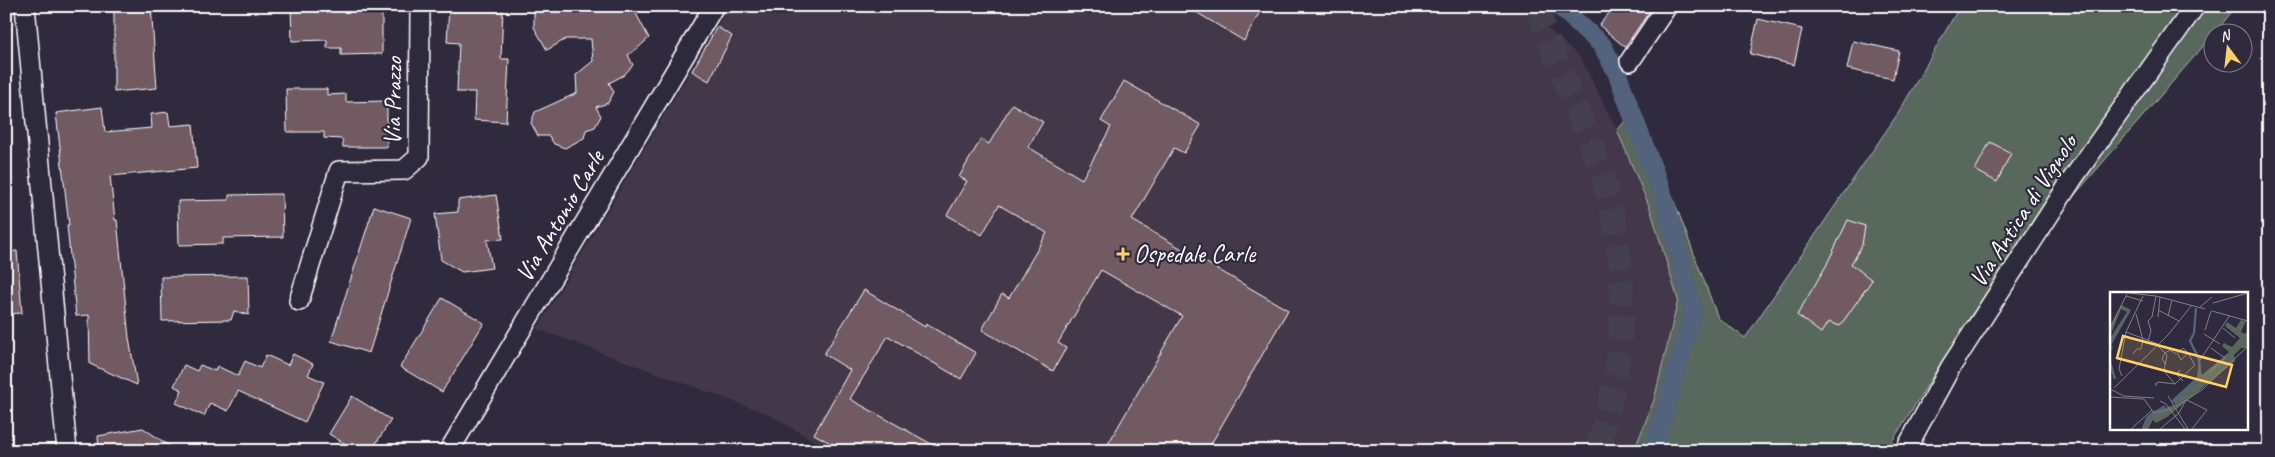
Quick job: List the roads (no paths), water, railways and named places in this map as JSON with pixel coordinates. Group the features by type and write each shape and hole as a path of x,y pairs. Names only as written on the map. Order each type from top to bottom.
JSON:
{"street":[{"path":"25,6 67,451"},
{"name":"Via Prazzo","path":"299,301 339,171 404,170 419,156 420,6"},
{"name":"Via Antonio Carle","path":"449,451 714,6"},
{"path":"1630,61 1667,6"},
{"name":"Via Antica di Vignolo","path":"1905,451 1950,368 2068,186 2195,6"}],"waterway":[{"path":"1559,6 1602,45 1617,73 1667,208 1693,310 1653,451"}],"tunnel":[{"path":"1537,6 1550,45 1596,158 1608,194 1616,230 1622,304 1620,341 1615,378 1597,451"}],"place":[{"name":"Ospedale Carle","path":"1123,254"}]}
